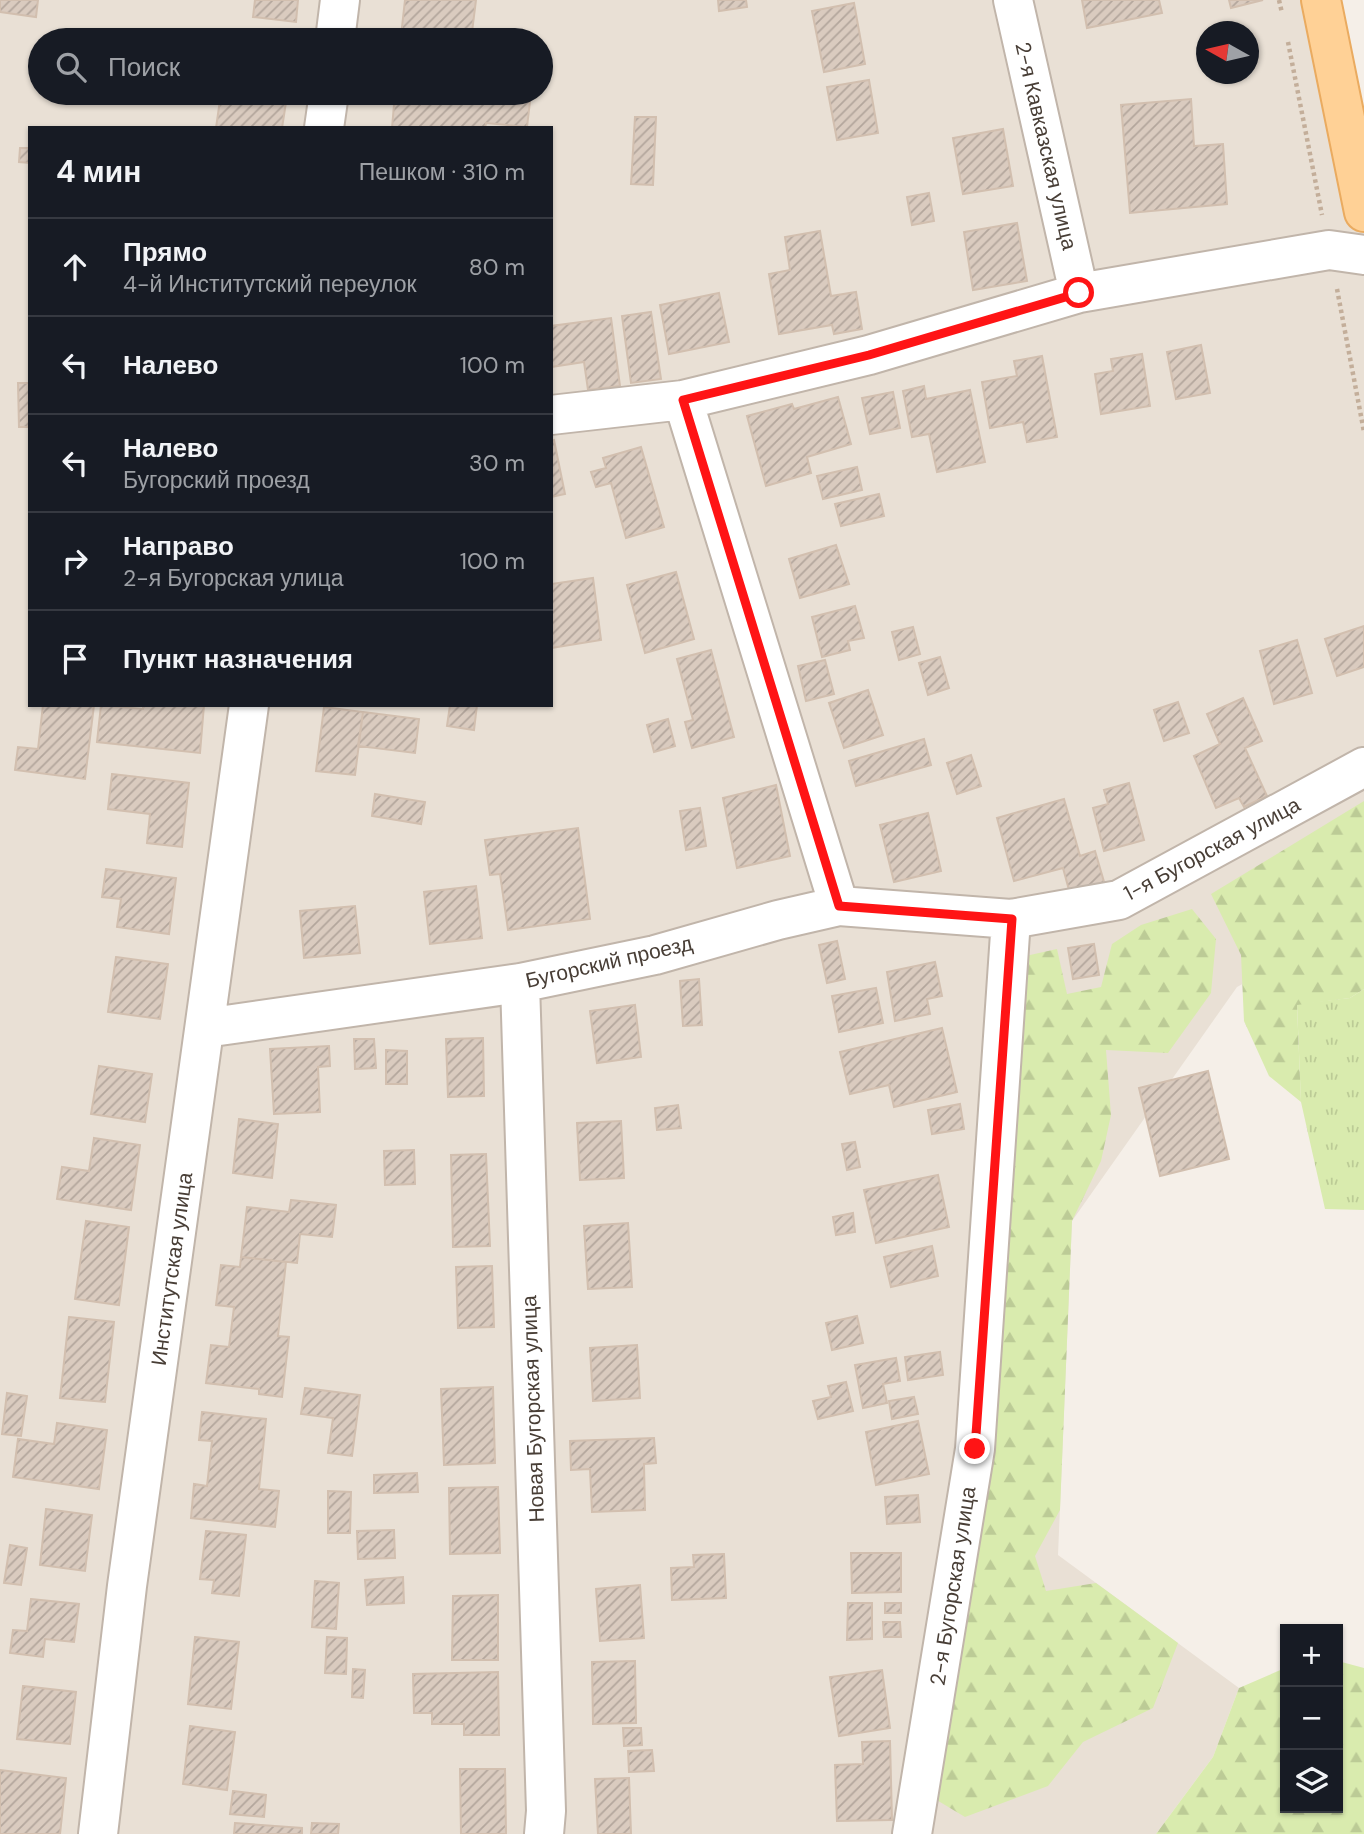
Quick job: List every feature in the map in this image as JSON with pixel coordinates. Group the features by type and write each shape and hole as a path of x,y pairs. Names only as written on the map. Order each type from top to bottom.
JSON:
{"main road":[{"path":"1321,0 1364,212"}],"street":[{"path":"336,28 340,0"},
{"name":"2-я Кавказская улица","path":"1013,0 1079,293"},
{"path":"324,126 327,105"},
{"path":"553,415 683,400 869,355 1079,293 1329,250 1364,255"},
{"path":"683,400 839,906"},
{"name":"Институтская улица","path":"98,1834 127,1586 249,707"},
{"name":"1-я Бугорская улица","path":"1012,919 1119,900 1364,767"},
{"name":"Бугорский проезд","path":"205,1028 520,983 655,955 778,920 839,906 1012,919"},
{"name":"2-я Бугорская улица","path":"912,1834 975,1449 1012,919"},
{"name":"Новая Бугорская улица","path":"520,983 546,1811 544,1834"}],"shaded area":[{"path":"0,0 1324,0 1364,210 1364,917 1237,987 1072,1221 1058,1555 1239,1688 1213,1757 1156,1834 0,1834"}],"green space":[{"path":"1364,801 1364,989 1350,998 1297,1005 1301,1102 1269,1076 1244,1021 1241,955 1211,894"},
{"path":"1192,909 1216,939 1211,993 1168,1053 1106,1050 1111,1115 1101,1161 1072,1221 1060,1510 1035,1556 1046,1591 1096,1583 1178,1643 1153,1708 1083,1742 1048,1786 965,1817 935,1799 1021,957 1057,949 1067,994 1101,987 1112,944 1141,925"},
{"path":"1364,989 1364,1210 1325,1209 1301,1102 1297,1004 1350,998"},
{"path":"1343,1662 1364,1668 1364,1834 1156,1834 1213,1757 1239,1688 1280,1670 1280,1813 1343,1813"}],"building":[{"path":"0,0 38,0 36,17 0,12"},
{"path":"255,0 298,0 296,22 253,17"},
{"path":"405,0 476,0 472,28 402,28"},
{"path":"718,0 746,0 747,7 719,11"},
{"path":"1082,0 1159,0 1162,13 1087,28"},
{"path":"1229,0 1263,0 1231,8"},
{"path":"854,3 865,64 824,72 812,11"},
{"path":"869,80 878,133 837,140 827,87"},
{"path":"1191,99 1194,146 1223,144 1227,204 1130,213 1121,105"},
{"path":"219,105 286,105 282,126 216,126"},
{"path":"394,105 530,105 527,126 486,123 485,126 392,126"},
{"path":"635,117 656,117 653,185 631,184"},
{"path":"1003,129 1013,186 963,194 953,138"},
{"path":"20,148 28,148 28,163 19,162"},
{"path":"929,193 934,221 912,225 907,197"},
{"path":"1017,223 1027,281 973,290 964,232"},
{"path":"820,231 831,296 856,292 862,329 834,334 832,325 779,334 769,274 790,270 785,237"},
{"path":"719,293 729,342 669,354 660,305"},
{"path":"651,312 661,379 631,383 622,316"},
{"path":"611,318 620,386 588,390 584,362 553,367 553,326"},
{"path":"1201,345 1210,393 1176,399 1167,352"},
{"path":"1142,354 1150,406 1101,414 1095,374 1113,371 1111,359"},
{"path":"1042,356 1057,437 1027,442 1023,422 990,428 982,382 1017,376 1014,361"},
{"path":"18,383 28,383 28,427 19,427"},
{"path":"924,386 926,399 970,390 985,462 937,472 929,434 912,437 903,391"},
{"path":"893,392 900,428 870,434 862,398"},
{"path":"838,397 851,444 807,457 811,473 766,486 747,416 792,404 794,409"},
{"path":"553,440 565,494 553,497"},
{"path":"641,447 664,527 626,538 611,483 596,487 591,472 606,468 603,458"},
{"path":"857,467 862,490 823,499 817,476"},
{"path":"879,494 884,516 841,526 835,504"},
{"path":"836,545 849,584 800,598 789,559"},
{"path":"676,572 694,639 645,653 627,585"},
{"path":"593,578 601,640 553,648 553,584"},
{"path":"855,606 864,638 848,641 850,650 822,657 812,617"},
{"path":"1364,626 1364,667 1337,676 1325,639"},
{"path":"913,627 920,654 899,660 892,632"},
{"path":"1297,640 1312,693 1274,704 1260,651"},
{"path":"711,650 734,737 692,748 685,722 693,720 677,659"},
{"path":"940,657 949,688 928,695 919,663"},
{"path":"825,660 834,694 806,701 798,666"},
{"path":"868,690 883,735 844,748 829,703"},
{"path":"1243,698 1262,741 1245,748 1267,796 1244,807 1239,798 1216,808 1194,756 1220,744 1207,714"},
{"path":"1178,702 1189,733 1164,741 1154,710"},
{"path":"43,707 94,707 85,779 15,770 18,747 38,749"},
{"path":"101,707 204,707 200,753 97,742"},
{"path":"324,707 363,712 355,775 316,771"},
{"path":"450,707 477,707 474,730 447,726"},
{"path":"363,712 419,719 415,753 358,746"},
{"path":"668,719 675,746 654,752 647,725"},
{"path":"924,739 931,765 856,786 849,761"},
{"path":"971,755 981,786 957,794 947,763"},
{"path":"112,774 189,783 182,847 147,843 150,814 108,809"},
{"path":"1129,783 1144,840 1104,851 1093,808 1108,804 1104,790"},
{"path":"776,785 790,856 737,868 723,798"},
{"path":"375,794 425,802 421,824 372,816"},
{"path":"1064,799 1080,856 1095,851 1107,892 1072,901 1063,868 1014,881 997,818"},
{"path":"700,808 706,846 686,850 680,811"},
{"path":"928,813 941,871 894,882 880,825"},
{"path":"578,828 590,919 508,930 500,874 490,875 485,840"},
{"path":"106,869 176,878 169,934 117,927 121,899 102,897"},
{"path":"476,886 482,938 430,944 424,892"},
{"path":"355,906 360,953 304,958 300,911"},
{"path":"837,941 845,979 827,983 819,945"},
{"path":"1094,944 1099,975 1073,979 1068,948"},
{"path":"116,957 168,964 160,1019 108,1012"},
{"path":"935,962 942,996 927,999 930,1014 895,1021 887,972"},
{"path":"699,979 702,1025 683,1026 680,981"},
{"path":"876,988 883,1023 839,1032 832,996"},
{"path":"635,1005 641,1057 597,1063 590,1011"},
{"path":"942,1028 957,1092 894,1107 889,1085 850,1094 840,1052"},
{"path":"483,1038 484,1096 448,1097 446,1039"},
{"path":"354,1039 374,1039 376,1068 355,1069"},
{"path":"329,1046 330,1066 318,1067 320,1112 274,1114 270,1049"},
{"path":"386,1050 407,1051 407,1084 386,1084"},
{"path":"99,1066 152,1074 145,1122 91,1114"},
{"path":"1208,1071 1229,1159 1160,1176 1139,1088"},
{"path":"960,1104 964,1129 932,1134 928,1110"},
{"path":"678,1105 681,1128 657,1130 655,1108"},
{"path":"239,1119 278,1124 272,1178 233,1173"},
{"path":"621,1121 624,1178 580,1180 577,1123"},
{"path":"94,1138 140,1145 131,1210 57,1199 62,1167 89,1171"},
{"path":"855,1142 860,1167 847,1170 842,1144"},
{"path":"414,1150 415,1184 385,1185 384,1151"},
{"path":"486,1154 490,1246 453,1247 451,1155"},
{"path":"938,1175 949,1227 876,1243 864,1190"},
{"path":"291,1200 336,1205 332,1237 300,1234 297,1263 241,1257 247,1207 289,1212"},
{"path":"853,1213 855,1232 836,1235 833,1217"},
{"path":"86,1221 129,1227 119,1305 75,1299"},
{"path":"628,1223 632,1287 588,1289 584,1226"},
{"path":"932,1246 938,1276 891,1287 884,1257"},
{"path":"241,1257 286,1262 278,1336 289,1337 282,1397 259,1394 259,1389 206,1383 211,1345 229,1347 234,1307 216,1305 221,1265 240,1267"},
{"path":"492,1266 494,1327 458,1328 456,1267"},
{"path":"857,1316 863,1343 832,1350 826,1323"},
{"path":"69,1317 114,1322 105,1402 60,1398"},
{"path":"637,1345 640,1398 593,1401 590,1348"},
{"path":"940,1352 943,1375 908,1380 905,1357"},
{"path":"896,1358 900,1381 883,1384 887,1403 863,1408 855,1365"},
{"path":"846,1382 853,1411 818,1419 813,1401 831,1397 828,1386"},
{"path":"493,1387 495,1463 444,1465 441,1389"},
{"path":"305,1388 360,1395 352,1456 328,1453 333,1418 301,1414"},
{"path":"7,1393 27,1396 21,1436 2,1434"},
{"path":"914,1397 918,1414 892,1419 889,1401"},
{"path":"202,1412 266,1419 259,1489 279,1491 275,1527 191,1518 194,1484 207,1486 212,1441 199,1440"},
{"path":"918,1421 929,1474 876,1485 866,1432"},
{"path":"57,1423 107,1430 99,1489 13,1477 18,1439 54,1444"},
{"path":"654,1438 656,1463 644,1464 645,1510 592,1512 590,1469 571,1470 570,1441"},
{"path":"417,1473 418,1492 374,1493 374,1475"},
{"path":"498,1487 500,1553 450,1554 449,1488"},
{"path":"328,1491 351,1492 350,1533 328,1533"},
{"path":"918,1495 920,1522 887,1524 885,1497"},
{"path":"46,1509 92,1515 85,1571 40,1565"},
{"path":"394,1530 395,1558 358,1559 357,1531"},
{"path":"206,1531 246,1535 239,1596 212,1593 214,1580 200,1579"},
{"path":"10,1545 27,1548 21,1585 4,1583"},
{"path":"851,1553 901,1553 901,1592 852,1593"},
{"path":"724,1554 726,1598 672,1600 671,1568 694,1567 693,1555"},
{"path":"403,1577 404,1603 367,1605 365,1580"},
{"path":"315,1581 339,1583 336,1629 312,1627"},
{"path":"640,1585 644,1638 600,1641 596,1589"},
{"path":"498,1595 498,1660 452,1660 453,1596"},
{"path":"31,1599 79,1604 74,1642 45,1639 43,1657 10,1653 13,1630 27,1631"},
{"path":"848,1603 872,1603 872,1639 847,1640"},
{"path":"885,1603 901,1603 901,1613 885,1613"},
{"path":"883,1622 900,1622 901,1637 884,1637"},
{"path":"195,1637 239,1642 231,1709 188,1704"},
{"path":"327,1637 347,1638 346,1674 325,1673"},
{"path":"635,1661 636,1723 593,1724 592,1662"},
{"path":"353,1669 365,1670 363,1698 352,1697"},
{"path":"882,1670 890,1728 839,1736 830,1677"},
{"path":"498,1672 499,1735 464,1735 464,1724 432,1724 432,1713 414,1713 413,1674"},
{"path":"23,1686 76,1692 70,1744 17,1739"},
{"path":"190,1726 235,1732 227,1790 183,1784"},
{"path":"623,1728 641,1728 642,1745 624,1746"},
{"path":"890,1741 892,1820 837,1821 835,1765 863,1764 862,1742"},
{"path":"652,1750 654,1771 629,1772 628,1751"},
{"path":"460,1769 505,1769 506,1834 461,1834"},
{"path":"0,1770 66,1778 60,1834 0,1834"},
{"path":"629,1778 631,1834 598,1834 595,1779"},
{"path":"233,1791 266,1795 264,1817 230,1814"},
{"path":"235,1823 302,1828 302,1834 234,1834"},
{"path":"312,1823 339,1824 338,1834 311,1834"}],"route":[{"path":"975,1449 1012,919 839,906 683,400 869,355 1079,293"}]}
